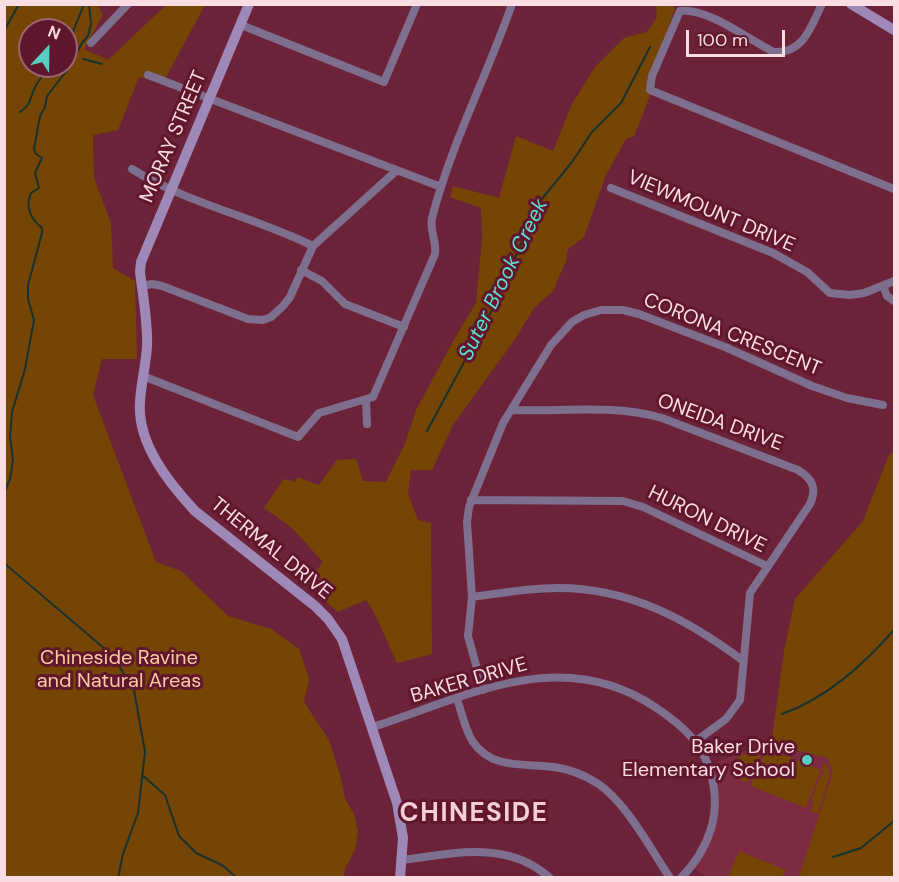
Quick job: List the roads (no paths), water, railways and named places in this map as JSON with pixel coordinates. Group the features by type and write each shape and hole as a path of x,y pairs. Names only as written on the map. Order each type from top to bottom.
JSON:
{"street":[{"path":"91,43 128,4"},
{"name":"MORAY STREET","path":"142,286 140,269 142,257 249,4"},
{"path":"241,25 384,82 417,4"},
{"path":"143,376 298,437 319,413 366,400 375,394 435,254 436,243 431,223 441,187 495,53 512,4"},
{"path":"822,4 803,41 790,51 780,52 774,52 723,24 693,11 680,11 652,76 650,90 894,189"},
{"path":"851,4 894,30"},
{"path":"148,75 441,187"},
{"path":"132,169 171,189 313,246"},
{"path":"142,286 162,286 241,317 259,321 274,314 288,300 313,246 396,171"},
{"name":"VIEWMOUNT DRIVE","path":"611,188 773,253 807,272 830,292 849,296 864,294 894,281"},
{"path":"301,270 322,281 345,304 404,327"},
{"name":"THERMAL DRIVE","path":"142,286 147,333 140,401 141,422 152,451 178,492 202,518 315,606 328,619 345,646 400,813 403,838 400,878"},
{"path":"883,286 886,296 894,301"},
{"name":"CORONA CRESCENT","path":"483,690 468,636 472,597 467,522 471,500 497,434 551,345 566,327 584,315 612,309 639,314 724,347 812,386 848,398 884,405"},
{"path":"366,400 366,424"},
{"name":"ONEIDA DRIVE","path":"512,410 644,412 805,474 814,486 812,500 767,566"},
{"name":"HURON DRIVE","path":"471,500 623,501 662,516 767,566 750,593 740,700 726,718 696,741"},
{"path":"472,597 558,588 613,594 674,616 698,629 742,660"},
{"name":"BAKER DRIVE","path":"373,727 483,690 523,679 545,676 569,677 603,683 630,692 667,715 696,741 709,766 715,799 715,815 708,841 681,878"},
{"path":"457,699 473,742 489,758 507,764 565,769 587,777 606,790 622,806 670,878"},
{"path":"403,860 475,851 492,852 522,859 550,878"}],"waterway":[{"path":"4,31 19,4"},
{"path":"78,19 84,4"},
{"path":"4,493 10,479 13,460 10,437 12,412 25,369 34,320 28,299 28,285 42,233 42,228 32,217 29,208 31,193 39,188 35,173 42,158 36,154 34,149 40,116 47,96 68,69 88,36 91,24 89,4"},
{"name":"Suter Brook Creek","path":"427,431 498,299 537,205 572,162 592,132 621,103 650,47"},
{"path":"83,59 102,64"},
{"path":"20,112 28,104 41,78"},
{"path":"4,563 112,655 134,690 145,752 138,813 123,854 118,878"},
{"path":"782,714 829,690 857,668 894,630"},
{"path":"142,775 165,795 179,836 196,853 222,865 237,878"},
{"path":"833,857 861,848 894,821"}],"place":[{"name":"Baker Drive Elementary School","path":"807,760"}],"district":[{"name":"CHINESIDE","path":"474,814"}],"park label":[{"name":"Chineside Ravine and Natural Areas","path":"119,670"}]}
